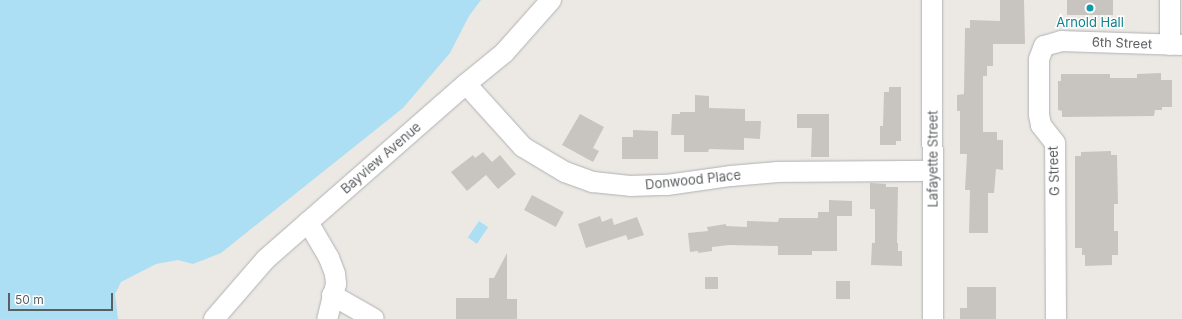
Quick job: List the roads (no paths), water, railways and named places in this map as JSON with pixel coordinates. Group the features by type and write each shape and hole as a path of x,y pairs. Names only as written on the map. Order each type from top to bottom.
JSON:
{"street":[{"name":"Bayview Avenue","path":"214,319 266,259 466,84 504,53 551,0"},
{"name":"Lafayette Street","path":"932,0 933,319"},
{"path":"1170,0 1176,45"},
{"name":"6th Street","path":"1061,41 1176,45"},
{"name":"G Street","path":"1056,319 1055,143 1041,125 1039,115 1039,59 1044,46 1061,41"},
{"name":"Donwood Place","path":"466,84 523,146 565,172 594,182 630,186 667,185 731,176 778,172 933,171"},
{"path":"308,222 329,258 336,284 327,319"},
{"path":"332,295 374,319"}],"water":[{"path":"0,0 481,0 469,16 450,53 403,108 221,253 193,264 178,260 156,264 121,282 115,294 118,319 0,319"},
{"path":"479,221 488,227 477,244 468,238"}],"place":[{"name":"Arnold Hall","path":"1090,8"}]}
